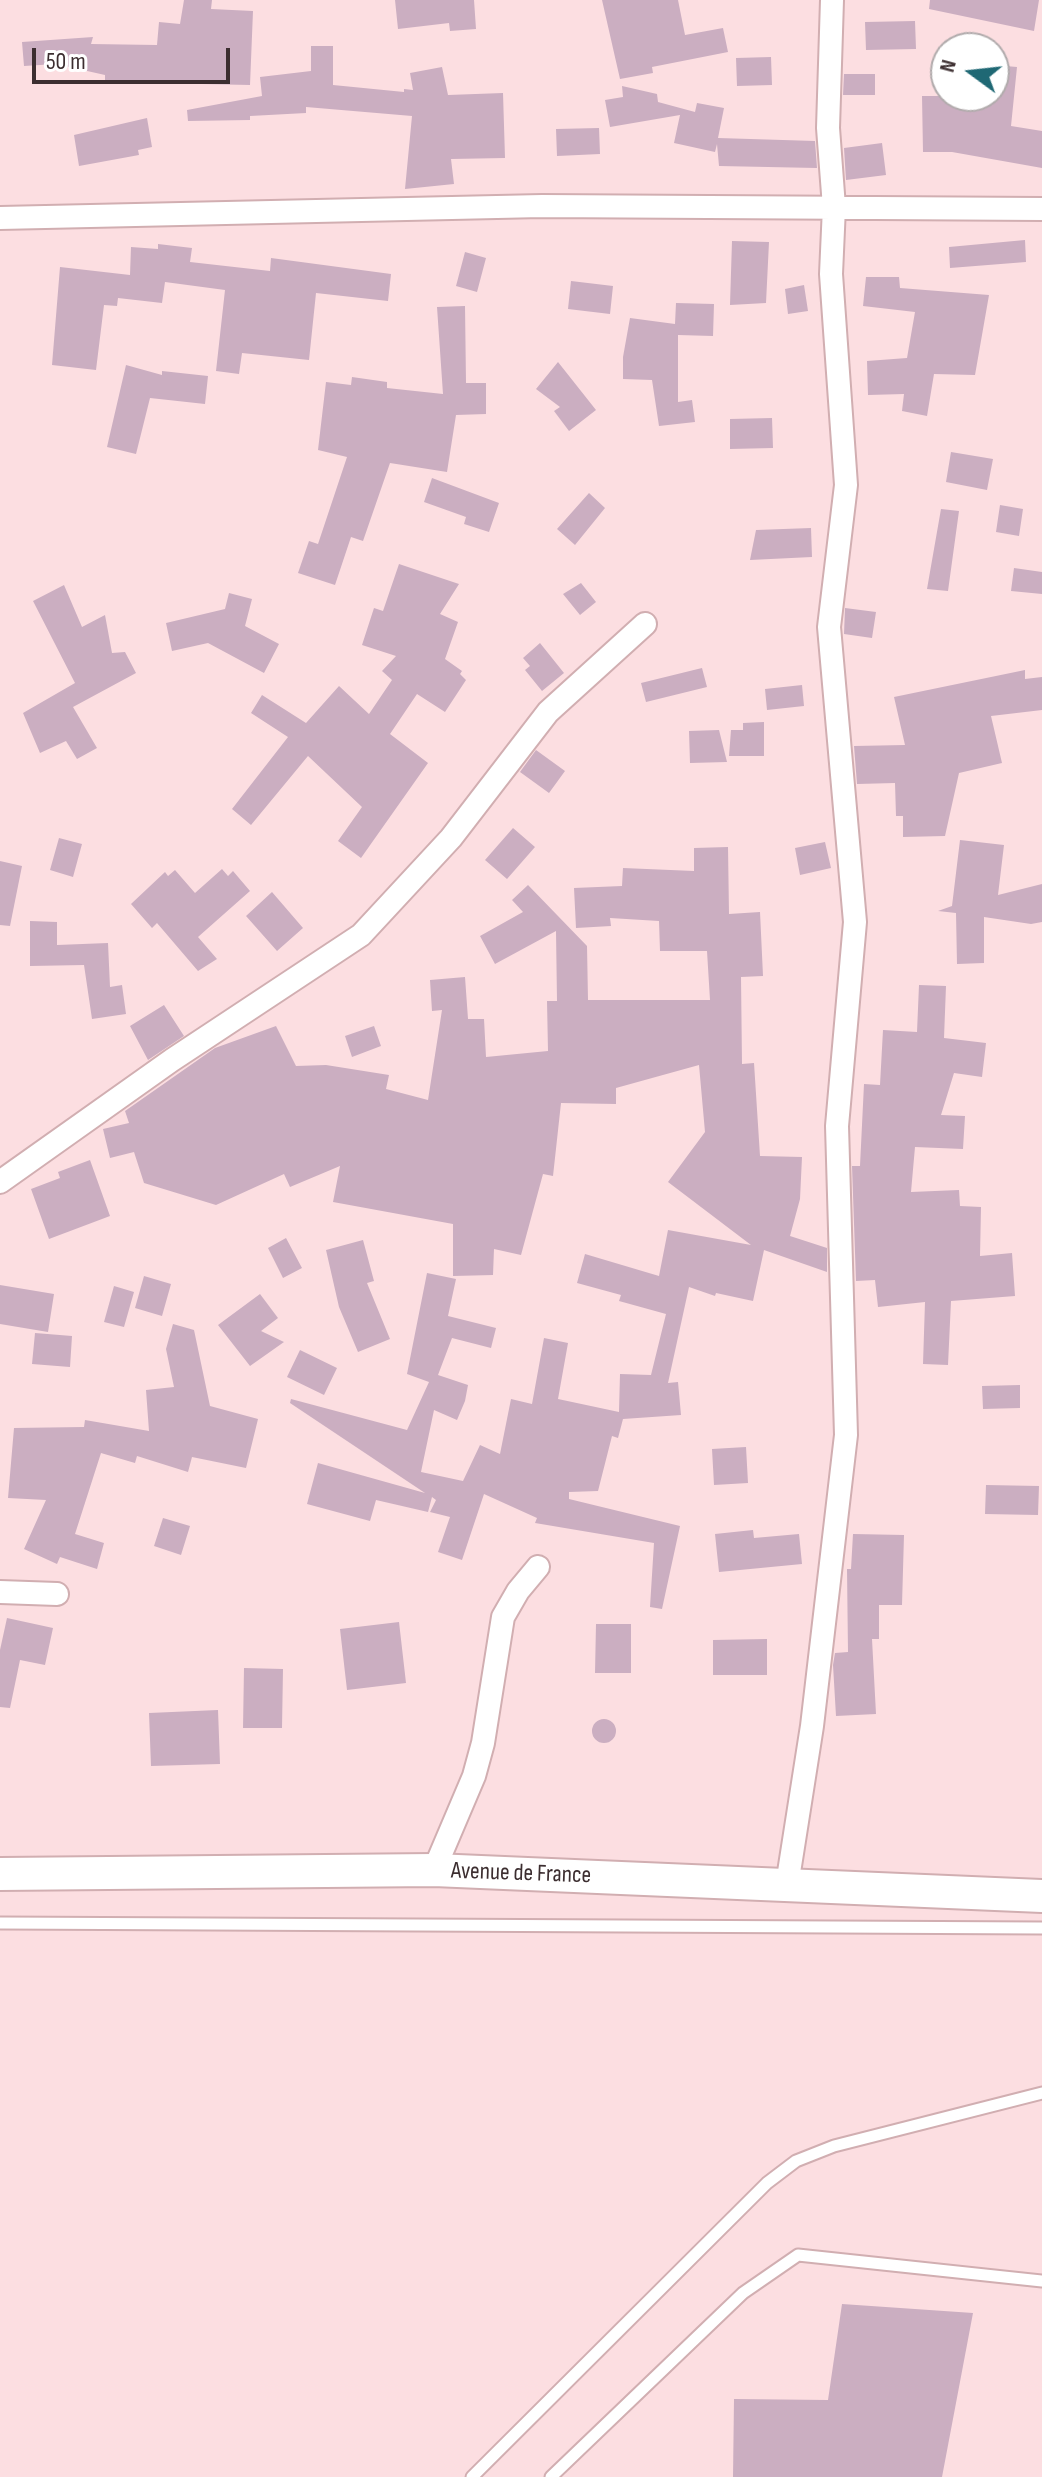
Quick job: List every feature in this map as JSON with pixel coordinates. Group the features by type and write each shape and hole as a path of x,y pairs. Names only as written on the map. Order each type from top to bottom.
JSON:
{"street":[{"path":"787,1885 812,1726 846,1435 837,1126 855,922 829,627 846,485 831,274 834,207 828,128 832,0"},
{"path":"0,218 542,206 1042,209"},
{"path":"0,1182 172,1060 361,935 451,838 548,712 645,624"},
{"path":"434,1870 480,1754 503,1617 518,1591 538,1567"},
{"path":"0,1592 57,1594"},
{"name":"Avenue de France","path":"0,1874 434,1870 1042,1896"}],"lane":[{"path":"0,1923 1042,1928"},
{"path":"472,2477 767,2183 796,2161 834,2146 1042,2093"},
{"path":"551,2477 743,2293 798,2255 1042,2281"}],"building":[{"path":"184,0 212,0 211,9 253,11 250,85 105,82 105,75 56,64 24,66 22,42 93,37 91,44 157,45 159,22 180,24"},
{"path":"395,0 474,0 476,29 450,31 449,23 398,29"},
{"path":"602,0 678,0 685,35 723,28 728,52 652,67 653,73 620,79"},
{"path":"930,0 1039,0 1034,31 929,9"},
{"path":"915,21 916,49 866,50 865,22"},
{"path":"311,46 333,46 333,85 404,92 404,89 413,90 410,73 442,67 448,95 503,93 505,158 451,159 454,184 405,189 412,116 306,107 306,113 250,116 250,120 188,121 187,110 262,96 260,77 311,71"},
{"path":"771,57 772,85 737,86 736,58"},
{"path":"1010,66 1017,67 1011,126 1042,131 1042,168 952,152 923,152 922,96 930,96 930,112 1010,112"},
{"path":"844,74 875,74 875,95 843,95"},
{"path":"622,86 657,94 658,102 695,112 697,103 724,108 718,138 815,141 817,168 719,166 717,144 715,152 674,143 680,115 610,127 605,100 623,97"},
{"path":"147,118 152,147 138,150 139,155 79,166 74,135"},
{"path":"599,128 600,154 557,156 556,129"},
{"path":"882,143 886,175 846,180 844,148"},
{"path":"1025,240 1026,262 950,268 949,247"},
{"path":"732,241 769,242 766,303 730,305"},
{"path":"158,244 192,248 190,262 270,271 271,258 391,274 388,301 316,293 309,360 242,353 239,374 216,371 225,290 165,282 162,303 118,298 117,306 104,305 96,370 52,365 60,267 130,275 131,247 158,249"},
{"path":"465,252 486,258 477,292 456,286"},
{"path":"866,277 899,277 900,288 989,295 975,375 934,374 927,416 902,411 904,394 868,395 867,361 907,358 915,312 863,306"},
{"path":"571,281 613,286 610,314 568,309"},
{"path":"804,285 808,311 788,314 785,289"},
{"path":"676,303 714,304 713,336 678,335 678,402 692,400 695,422 659,426 652,380 623,379 623,357 630,318 675,324"},
{"path":"465,306 466,383 486,383 486,414 456,415 447,472 390,463 363,541 351,537 335,585 298,573 309,541 318,544 347,457 318,450 326,382 351,385 352,377 387,382 387,388 443,394 437,307"},
{"path":"558,362 596,410 569,431 554,411 560,407 536,389"},
{"path":"126,365 162,375 162,371 208,376 205,404 150,398 136,454 107,447"},
{"path":"772,418 773,448 730,449 730,419"},
{"path":"951,452 993,459 987,490 946,482"},
{"path":"432,478 499,503 489,532 464,524 466,517 424,502"},
{"path":"589,493 605,508 575,545 557,529"},
{"path":"1000,505 1023,509 1019,536 996,532"},
{"path":"941,509 959,511 948,591 927,589"},
{"path":"811,528 812,557 750,560 756,530"},
{"path":"399,564 459,584 440,614 458,622 445,659 462,671 460,674 466,680 445,712 417,694 390,734 428,763 361,858 338,841 362,807 308,756 251,825 232,809 288,737 251,713 262,695 306,723 339,686 369,714 392,680 382,671 396,656 362,645 374,608 383,611"},
{"path":"1014,568 1042,572 1042,594 1011,591"},
{"path":"581,583 596,602 580,615 563,594"},
{"path":"64,585 82,627 105,615 112,653 125,652 136,673 73,707 97,748 77,759 66,741 40,753 23,713 75,683 33,601"},
{"path":"229,593 252,599 245,626 279,644 264,673 208,643 172,651 166,623 225,609"},
{"path":"845,608 876,612 872,638 844,634"},
{"path":"540,643 564,673 542,691 525,670 530,666 523,658"},
{"path":"702,668 707,687 646,702 641,683"},
{"path":"1025,670 1025,679 1042,677 1042,710 991,716 1002,763 959,773 945,836 903,837 903,816 896,816 895,783 857,784 854,746 905,745 894,697"},
{"path":"802,685 804,706 767,710 765,689"},
{"path":"764,722 764,756 729,756 731,730 743,730 743,723"},
{"path":"719,730 727,762 690,763 689,731"},
{"path":"536,750 565,771 549,793 520,772"},
{"path":"513,828 535,847 507,879 485,860"},
{"path":"59,838 82,844 73,877 50,870"},
{"path":"960,840 1004,845 998,895 1042,884 1042,922 1031,924 984,917 984,963 957,964 956,913 938,911 952,906"},
{"path":"825,842 831,868 800,875 795,848"},
{"path":"728,847 729,914 760,912 763,976 741,977 742,1064 754,1063 760,1156 802,1157 800,1199 790,1236 827,1248 827,1272 764,1250 753,1301 716,1293 715,1296 689,1287 668,1383 678,1382 681,1415 623,1419 618,1438 612,1436 598,1491 569,1492 569,1499 680,1526 662,1609 650,1607 654,1543 535,1523 537,1518 484,1494 462,1560 438,1552 450,1517 430,1512 436,1500 432,1497 428,1512 376,1500 370,1521 307,1504 318,1463 425,1493 290,1403 291,1399 407,1430 429,1382 407,1374 427,1273 456,1279 448,1316 496,1328 491,1348 452,1338 438,1375 468,1385 465,1401 457,1420 434,1410 421,1472 463,1481 480,1445 500,1454 511,1399 532,1404 544,1338 568,1343 558,1399 619,1412 620,1374 651,1375 666,1314 619,1301 621,1295 577,1283 585,1254 659,1276 668,1230 751,1245 668,1182 705,1132 699,1065 616,1088 616,1104 561,1103 553,1176 543,1174 521,1255 494,1249 493,1275 453,1276 453,1224 333,1202 340,1166 290,1187 284,1174 216,1205 144,1183 134,1152 110,1158 103,1129 129,1123 125,1111 215,1048 276,1026 296,1066 326,1065 389,1075 386,1089 428,1100 442,1010 432,1011 430,980 465,977 468,1019 484,1019 486,1057 548,1051 547,1001 557,1001 556,931 495,964 480,936 523,912 512,900 528,885 587,946 588,1000 710,1000 707,951 660,951 659,921 610,918 611,926 576,928 574,888 622,886 623,868 694,871 694,848"},
{"path":"0,861 22,866 10,926 0,925"},
{"path":"222,869 228,876 233,871 250,891 198,937 217,959 198,971 157,923 152,928 131,904 165,872 168,876 175,870 195,893"},
{"path":"272,892 303,928 277,951 246,916"},
{"path":"30,921 57,922 57,945 108,943 110,987 122,985 126,1014 92,1019 84,965 30,966"},
{"path":"919,985 946,986 944,1038 986,1043 982,1077 954,1073 941,1115 965,1116 963,1149 915,1147 911,1192 959,1190 960,1206 981,1207 980,1256 1012,1253 1015,1296 951,1301 948,1365 923,1364 925,1302 878,1307 875,1280 856,1281 852,1166 860,1166 864,1084 880,1085 883,1030 917,1032"},
{"path":"164,1005 184,1036 148,1060 130,1026"},
{"path":"374,1026 381,1046 352,1057 345,1036"},
{"path":"90,1160 110,1216 49,1239 31,1189 60,1178 58,1172"},
{"path":"286,1238 302,1268 283,1278 268,1248"},
{"path":"363,1240 374,1281 367,1283 390,1339 358,1352 339,1307 326,1250"},
{"path":"144,1276 171,1284 162,1316 135,1308"},
{"path":"0,1285 54,1294 48,1332 0,1324"},
{"path":"114,1286 134,1292 124,1327 104,1322"},
{"path":"260,1294 278,1318 261,1331 284,1342 250,1366 218,1325"},
{"path":"173,1324 194,1330 210,1406 258,1419 246,1468 192,1457 188,1472 137,1456 135,1463 101,1453 75,1534 104,1543 97,1569 60,1557 57,1564 24,1549 46,1500 8,1498 14,1428 84,1427 85,1420 149,1431 146,1390 174,1387 166,1349"},
{"path":"35,1333 72,1336 70,1367 32,1364"},
{"path":"300,1350 337,1368 324,1395 287,1377"},
{"path":"1020,1385 1020,1408 983,1409 982,1386"},
{"path":"746,1447 748,1483 714,1485 712,1449"},
{"path":"986,1485 1039,1486 1038,1515 985,1514"},
{"path":"163,1518 190,1526 181,1555 154,1546"},
{"path":"753,1530 754,1538 799,1534 802,1564 719,1572 715,1534"},
{"path":"853,1534 904,1535 902,1605 879,1605 879,1639 872,1639 876,1714 836,1716 833,1665 835,1653 848,1652 847,1569 851,1569"},
{"path":"7,1618 53,1628 45,1665 20,1660 10,1708 0,1707 0,1650"},
{"path":"399,1622 406,1683 347,1690 340,1629"},
{"path":"596,1624 631,1624 631,1673 595,1673"},
{"path":"767,1639 767,1675 713,1675 713,1640"},
{"path":"244,1668 283,1669 282,1728 243,1728"},
{"path":"218,1710 220,1764 151,1766 149,1713"},
{"path":"604,1719 612,1723 616,1731 612,1739 604,1743 596,1739 592,1731 596,1723"},
{"path":"842,2304 973,2313 942,2477 733,2477 734,2399 828,2400"}]}
